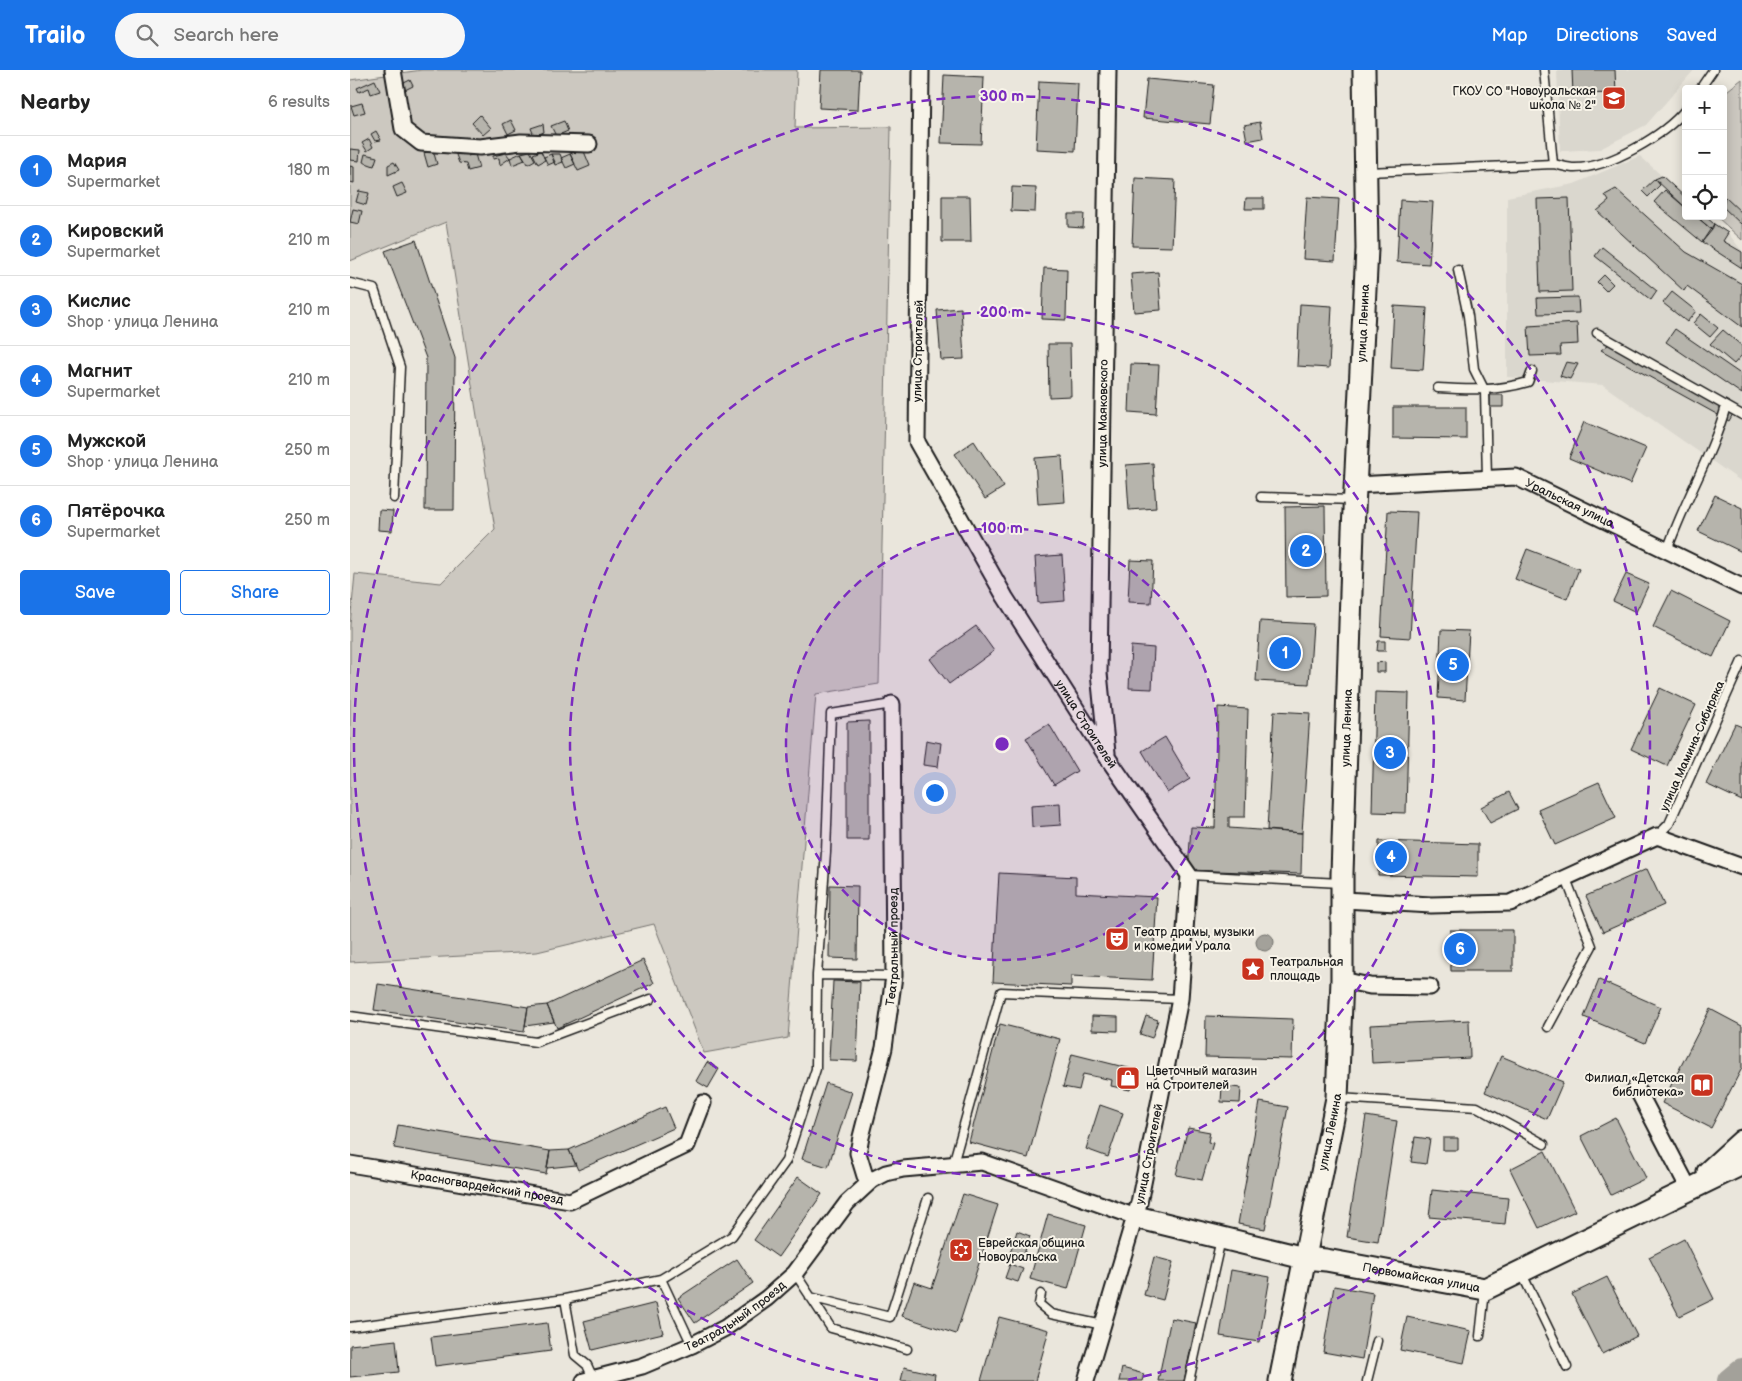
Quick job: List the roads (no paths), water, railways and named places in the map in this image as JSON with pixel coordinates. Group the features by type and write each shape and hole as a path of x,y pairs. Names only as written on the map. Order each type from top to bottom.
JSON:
{"main road":[{"name":"улица Ленина","path":"1280,1381 1337,1098 1355,492 1367,249 1364,70"},
{"name":"Первомайская улица","path":"1689,1189 1742,1141"},
{"name":"Первомайская улица","path":"1136,1217 1304,1258 1326,1260 1485,1289 1742,1164"}],"street":[{"path":"393,70 403,129 421,143 480,147 521,142 589,144"},
{"name":"улица Строителей","path":"921,70 917,442 1005,597 1107,757 1189,875 1180,999 1136,1217 1086,1381"},
{"name":"улица Маяковского","path":"1107,757 1098,673 1108,70"},
{"name":"Уральская улица","path":"1355,492 1487,479 1516,478 1742,587"},
{"name":"Театральный проезд","path":"872,1180 865,1176 858,1153 884,1048 894,976 892,704"},
{"path":"1343,892 1431,905 1510,903 1565,876 1657,836 1742,867"},
{"path":"1342,980 1370,986 1430,987"},
{"path":"1636,1087 1689,1189"},
{"name":"Красногвардейский проезд","path":"350,1164 570,1201 687,1144 703,1103"},
{"name":"Театральный проезд","path":"591,1380 642,1366 692,1346 732,1323 767,1298 795,1273 847,1202 872,1180 903,1169 982,1162 1136,1217"}],"lane":[{"path":"1544,70 1552,164"},
{"path":"1703,85 1713,70"},
{"path":"1366,172 1552,164 1576,168 1618,158 1651,138 1682,112"},
{"path":"1458,270 1468,316 1474,369 1485,390 1487,479"},
{"path":"350,283 374,288 400,368 394,498"},
{"path":"1597,333 1742,415"},
{"path":"1438,388 1485,390 1528,382 1532,371"},
{"path":"1667,551 1700,471 1717,439 1726,406"},
{"path":"1261,497 1355,492"},
{"name":"улица Мамина-Сибиряка","path":"1657,836 1669,824 1742,661"},
{"path":"350,1327 565,1299 661,1279 732,1236 786,1161 816,1069 817,976 826,852 831,714 892,704"},
{"path":"1189,875 1343,892"},
{"path":"1548,1027 1592,946 1565,876"},
{"path":"817,976 894,976"},
{"path":"953,1164 1001,992 1180,999"},
{"path":"350,1016 536,1042 651,998"},
{"path":"1337,1098 1477,1107 1544,1144"},
{"path":"810,1297 890,1317 928,1198"},
{"path":"1189,1381 1221,1238"},
{"path":"1521,1272 1567,1367"},
{"path":"795,1273 831,1328 907,1349"},
{"path":"661,1279 692,1346"},
{"path":"1480,1336 1485,1289"},
{"path":"1041,1294 1039,1304 1051,1314 1103,1325"},
{"path":"565,1299 575,1356 587,1365 591,1380"},
{"path":"1368,1381 1377,1341"}],"waterway":[{"path":"1730,1381 1742,1371"}],"place":[{"name":"ГКОУ СО \"Новоуральская школа № 2\"","path":"1614,98"},
{"name":"Кировский","path":"1306,551"},
{"name":"Мария","path":"1285,653"},
{"name":"Мужской","path":"1453,665"},
{"name":"Кислис","path":"1390,753"},
{"name":"Магнит","path":"1391,857"},
{"name":"Театр драмы, музыки и комедии Урала","path":"1117,939"},
{"name":"Пятёрочка","path":"1460,949"},
{"name":"Театральная площадь","path":"1253,969"},
{"name":"Цветочный магазин на Строителей","path":"1128,1078"},
{"name":"Филиал «Детская библиотека»","path":"1702,1085"},
{"name":"Еврейская община Новоуральска","path":"961,1250"}]}
